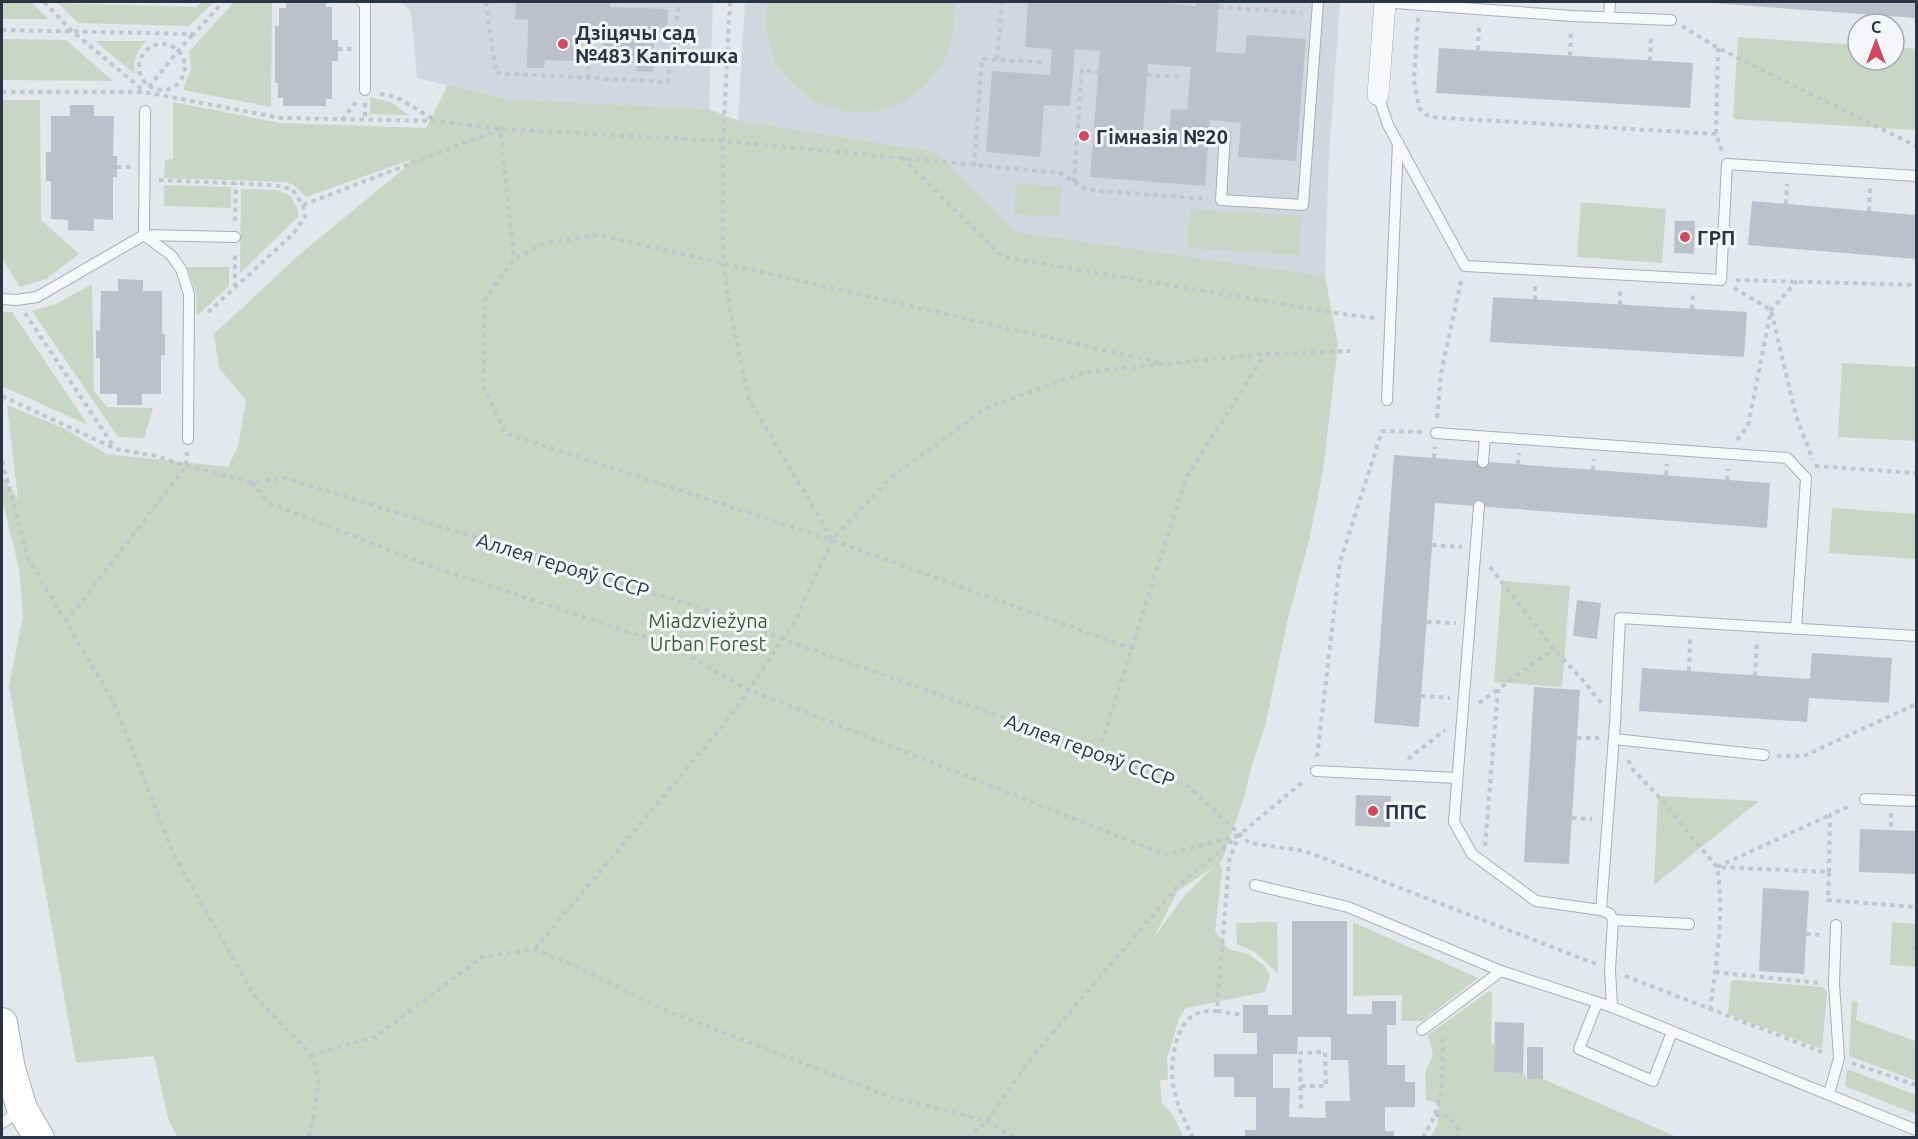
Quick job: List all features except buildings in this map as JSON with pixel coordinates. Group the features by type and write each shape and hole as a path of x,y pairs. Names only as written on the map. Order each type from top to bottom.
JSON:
{"main road":[{"path":"2,1023 10,1068 12,1116 39,1137"}],"street":[{"path":"1378,95 1383,2"}],"lane":[{"path":"362,2 365,5 365,90"},
{"path":"1224,134 1221,200 1303,205 1318,2"},
{"path":"1383,2 1572,16 1671,20"},
{"path":"1609,16 1610,2"},
{"path":"1378,95 1388,125 1465,266 1721,280 1727,164 1917,176"},
{"path":"144,236 145,111"},
{"path":"1387,400 1398,142"},
{"path":"144,236 171,255 181,269 189,294 188,439"},
{"path":"2,299 30,299 42,295 144,236 235,237"},
{"path":"1436,433 1787,458 1806,478 1796,629"},
{"path":"1483,462 1485,437"},
{"path":"1479,506 1454,822 1472,854 1536,901 1601,910 1610,914 1612,920 1610,970 1612,1007"},
{"path":"1601,910 1614,739 1620,618 1917,636"},
{"path":"1614,739 1764,755"},
{"path":"1316,771 1457,778"},
{"path":"1865,799 1917,801"},
{"path":"1255,885 1348,907 1501,971 1612,1007 1917,1130"},
{"path":"1612,920 1689,924"},
{"path":"1828,1094 1839,1058 1834,984 1836,925"},
{"path":"1422,1030 1501,971"},
{"path":"1597,1003 1579,1049 1653,1081 1672,1032"}],"path":[{"path":"44,2 72,31 144,92"},
{"path":"144,92 223,2"},
{"path":"486,2 496,73 668,82 679,2"},
{"path":"730,2 723,141 723,263 732,320 749,399 832,540"},
{"path":"997,59 1002,2"},
{"path":"1419,5 1414,80 1419,108 1429,117 1716,134"},
{"path":"1219,7 1317,14"},
{"path":"1478,50 1480,9"},
{"path":"1570,56 1572,16"},
{"path":"1650,61 1652,19"},
{"path":"1671,20 1718,48 1917,146"},
{"path":"588,78 590,27"},
{"path":"2,30 194,34 196,32"},
{"path":"164,44 178,51 185,64 185,71 178,84 164,90 150,87 140,75 140,60 144,53 150,48 164,44"},
{"path":"1718,48 1716,134 1727,164"},
{"path":"974,166 982,58 1041,62"},
{"path":"1074,182 1082,70 1098,72"},
{"path":"1148,75 1183,77"},
{"path":"342,120 365,90"},
{"path":"365,90 365,120"},
{"path":"365,90 396,97 436,120"},
{"path":"2,92 144,92 281,118 436,120 500,129 723,141 1060,173 1087,190 1221,200"},
{"path":"303,205 500,129"},
{"path":"500,129 514,259"},
{"path":"902,158 1003,257 1390,320"},
{"path":"1869,211 1870,173"},
{"path":"1133,649 832,540 506,433 483,386 485,299 514,259 546,243 598,235 1164,364"},
{"path":"1437,408 1441,373 1465,266"},
{"path":"1721,280 1917,285"},
{"path":"1721,280 1771,310 1803,437"},
{"path":"1748,426 1771,310 1797,281"},
{"path":"16,300 116,449"},
{"path":"535,949 731,716 747,689 795,621 832,540 889,479 986,408 1085,372 1265,354 1350,351"},
{"path":"1099,751 1186,478 1265,354"},
{"path":"2,396 116,449 156,456 186,466 252,482"},
{"path":"967,1137 987,1121 1031,1058 1177,886 1316,771 1340,562 1382,431 1436,433"},
{"path":"2,461 28,558 114,703 174,855 254,995 311,1055 319,1078 308,1137"},
{"path":"66,621 186,466"},
{"path":"1815,466 1917,473"},
{"name":"Аллея герояў СССР","path":"252,482 286,478 721,614 782,639 1099,751 1189,787 1239,834"},
{"name":"Аллея герояў СССР","path":"252,482 269,503 425,564 674,647 747,689 1166,855 1239,834"},
{"path":"1432,545 1476,548"},
{"path":"1490,568 1554,649 1587,685 1615,723"},
{"path":"1427,621 1469,624"},
{"path":"1689,671 1691,623"},
{"path":"1755,676 1757,627"},
{"path":"1484,865 1497,689 1554,649"},
{"path":"1421,696 1463,699"},
{"path":"1764,755 1804,756 1917,704"},
{"path":"1577,738 1614,739 1634,771 1658,796 1717,867 1720,888 1715,972 1710,1010"},
{"path":"1717,867 1865,799"},
{"path":"1830,815 1828,900 1917,907"},
{"path":"1239,834 1249,843 1305,851 1710,1010 1917,1085"},
{"path":"1217,1011 1229,861 1239,834"},
{"path":"1717,867 1829,872"},
{"path":"311,1055 375,1037 482,957 535,949 584,970 660,1008 878,1092 987,1121 1015,1137"},
{"path":"1715,972 1834,984"},
{"path":"1193,1137 1184,1121 1173,1088 1173,1063 1177,1035 1190,1018 1202,1011 1242,1015"},
{"path":"1424,1137 1435,1114 1442,1091 1443,1025"},
{"path":"1301,1086 1326,1086 1325,1052 1300,1053 1301,1113"},
{"path":"1435,1114 1449,1116 1459,1131 1458,1137"}],"shaded area":[{"name":"Дзіцячы сад №483 Капітошка","path":"401,2 713,2 709,109 506,99 417,78 411,11"},
{"name":"Гімназія №20","path":"745,2 1340,2 1329,154 1325,276 1017,232 937,152 738,121"}],"green space":[{"path":"2,2 31,2 49,19 2,19"},
{"path":"201,2 214,2 189,26 78,23 58,3 197,7"},
{"path":"234,2 272,2 271,107 183,90 191,69 189,52"},
{"path":"767,2 955,2 949,46 944,60 931,79 915,94 897,105 877,111 857,112 836,109 816,101 797,88 785,76 775,62 769,45 766,27"},
{"path":"1738,37 1846,44 1846,72 1906,72 1906,48 1916,49 1916,130 1733,119"},
{"path":"2,39 66,40 113,81 2,80"},
{"path":"95,41 146,41 136,56 135,74"},
{"name":"Miadzviežyna Urban Forest","path":"448,85 506,99 709,109 739,121 937,152 1017,232 1325,276 1338,345 1323,471 1309,541 1288,618 1265,727 1243,801 1222,861 1219,863 1222,869 1215,932 1229,949 1248,954 1265,966 1270,976 1265,992 1186,1008 1179,1018 1167,1059 1168,1079 1160,1081 1162,1103 1172,1114 1184,1137 177,1137 168,1118 154,1056 76,1063 9,686 23,616 19,568 2,500 2,476 18,499 7,405 63,428 107,454 228,467 238,446 246,400 219,368 214,334 299,255 407,166 410,160 306,197 287,182 164,178 165,160 173,159 173,102 280,123 426,128","holes":["1215,866 1185,895 1154,937 1178,891"]},
{"path":"370,97 393,103 408,115 370,114"},
{"path":"2,100 40,100 41,220 79,254 46,279 20,287 2,258"},
{"path":"1016,184 1062,187 1059,217 1014,214"},
{"path":"164,185 231,187 231,208 164,206"},
{"path":"241,189 277,190 290,195 298,210 298,217 240,273"},
{"path":"1581,202 1666,209 1662,263 1577,257"},
{"path":"1190,209 1302,216 1299,255 1187,248"},
{"path":"187,267 229,267 229,286 197,316 196,293"},
{"path":"92,284 94,391 107,407 153,408 144,438 118,437 32,311 56,304"},
{"path":"2,312 12,312 88,425 2,386"},
{"path":"1842,363 1916,367 1916,441 1838,437"},
{"path":"1832,508 1916,514 1916,559 1829,553"},
{"path":"1502,581 1570,586 1562,687 1494,682"},
{"path":"1658,796 1759,801 1654,885"},
{"path":"1277,922 1278,974 1255,952 1237,944 1236,923"},
{"path":"1353,922 1478,978 1422,1021 1401,1021 1402,995 1353,996"},
{"path":"1892,922 1916,924 1916,967 1890,965"},
{"path":"1734,980 1823,987 1827,992 1822,1049 1732,1016 1728,1012 1731,982"},
{"path":"1489,991 1492,993 1491,1043 1494,1045 1494,1072 1523,1073 1527,1079 1543,1079 1677,1137 1430,1137 1437,1126 1439,1103 1426,1100 1425,1073 1433,1054 1428,1035"},
{"path":"1852,1000 1858,1002 1856,1020 1916,1041 1916,1081 1849,1056"},
{"path":"1847,1069 1916,1095 1916,1114 1845,1086"}],"place":[{"name":"Дзіцячы сад №483 Капітошка","path":"563,44"},
{"name":"Гімназія №20","path":"1084,136"},
{"name":"ГРП","path":"1685,237"},
{"name":"ППС","path":"1373,811"}]}
